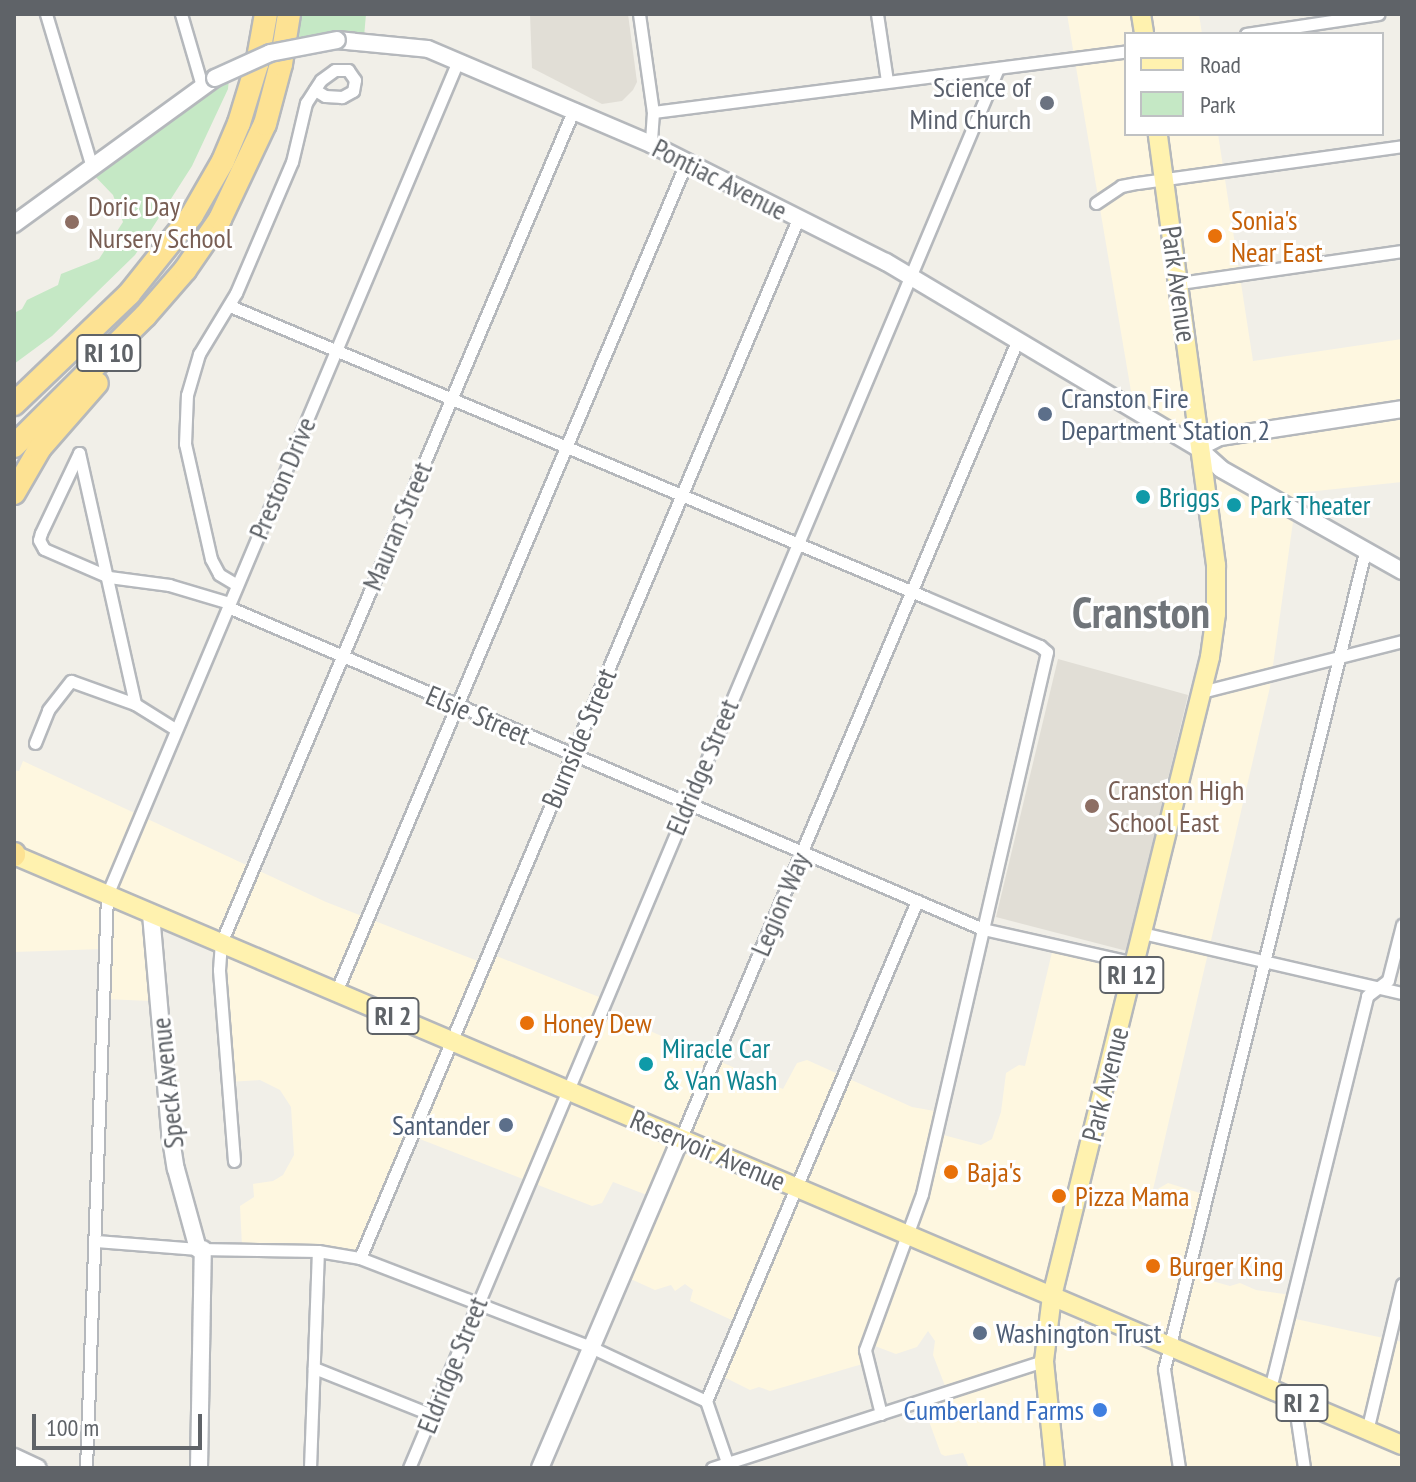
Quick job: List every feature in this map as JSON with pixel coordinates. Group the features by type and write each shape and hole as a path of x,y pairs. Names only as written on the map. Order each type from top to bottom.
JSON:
{"highway":[{"name":"RI 10","path":"14,404 129,294 192,215 239,123 257,64 266,14"},
{"name":"RI 10","path":"14,446 145,316 197,253 231,199 258,143 276,85 289,14"},
{"path":"14,493 40,448 152,322 197,253"}],"main road":[{"name":"Pontiac Avenue","path":"14,224 209,82 270,53 337,40 402,44 458,61 651,144 910,276 1198,448 1221,469 1271,494 1402,571"},
{"name":"Park Avenue","path":"1055,1468 1044,1361 1052,1296 1210,657 1217,596 1216,565 1158,136"},
{"path":"1198,448 1220,437 1402,409"},
{"name":"Reservoir Avenue","path":"14,855 1402,1445"},
{"name":"Speck Avenue","path":"151,914 170,1133 176,1169 201,1249 199,1468"},
{"name":"Legion Way","path":"540,1468 681,1138"},
{"path":"14,1457 38,1468"}],"street":[{"path":"46,14 92,167"},
{"path":"181,14 209,82"},
{"path":"639,14 653,112 651,144"},
{"path":"877,14 887,81"},
{"path":"1259,32 1379,14"},
{"path":"653,112 1124,51"},
{"name":"Preston Drive","path":"107,895 458,61"},
{"name":"Eldridge Street","path":"409,1468 998,68"},
{"path":"237,585 219,574 211,559 185,436 185,403 193,372 230,306 292,162 302,113 315,90"},
{"name":"Mauran Street","path":"221,943 574,109"},
{"path":"1096,203 1121,186 1402,146"},
{"path":"336,992 686,163"},
{"name":"Burnside Street","path":"360,1258 798,219"},
{"path":"1180,283 1402,251"},
{"path":"230,306 1040,646 1047,657 922,1194 865,1350 881,1414"},
{"name":"Legion Way","path":"681,1138 1018,339"},
{"name":"Elsie Street","path":"109,577 79,453 39,540 44,549 109,577 169,585 228,605 341,658 983,929 1135,963"},
{"path":"1179,1468 1164,1369 1365,552"},
{"path":"109,577 135,704"},
{"path":"1201,692 1402,641"},
{"path":"35,743 48,710 67,682 78,682 135,704 175,729"},
{"path":"86,1468 107,895"},
{"path":"728,1466 706,1401 917,901"},
{"path":"1270,1389 1367,996 1388,980 1402,925"},
{"path":"1142,933 1402,993"},
{"path":"221,943 219,970 234,1161"},
{"path":"96,1241 201,1249 318,1251 360,1258 593,1348 706,1401"},
{"path":"310,1468 318,1251"},
{"path":"1367,1431 1402,1284"},
{"path":"712,1468 728,1466 1044,1361"},
{"path":"314,1368 432,1415"},
{"path":"1294,1400 1304,1468"}],"shaded area":[{"path":"530,14 628,14 637,82 633,90 622,101 602,104 532,68"},
{"path":"1067,14 1199,14 1202,32 1124,32 1124,136 1218,136 1253,361 1402,339 1402,482 1297,493 1270,687 1148,1211 1156,1190 1168,1183 1206,1195 1187,1274 1230,1286 1240,1283 1256,1290 1291,1295 1291,1318 1402,1342 1402,1468 969,1468 963,1453 941,1454 922,1402 947,1391 933,1355 935,1341 928,1331 917,1347 896,1354 867,1343 866,1363 770,1391 759,1387 750,1390 718,1374 736,1322 690,1301 693,1290 685,1284 675,1291 671,1285 655,1290 624,1276 652,1197 613,1182 602,1203 592,1206 412,1136 363,1250 325,1252 242,1246 240,1206 254,1197 253,1184 273,1181 283,1175 294,1155 291,1107 280,1090 260,1080 229,1082 215,946 144,918 152,1001 103,999 103,949 14,952 14,853 18,845 14,842 14,770 19,771 23,761 326,902 483,963 489,953 604,999 602,1010 783,1089 797,1063 807,1060 912,1107 940,1112 936,1133 981,1145 992,1139 1001,1112 1006,1073 1019,1065 1025,1066 1053,948 1134,965 1201,689 1216,538 1189,431 1134,409"},
{"name":"Cranston High School East","path":"1058,659 1188,695 1127,951 996,917"}],"green space":[{"path":"296,14 366,14 364,37 293,44"},
{"path":"230,69 228,89 192,166 135,255 52,336 14,364 14,313 22,309 27,300 58,285 61,274 99,259 123,222 113,195 89,170"}],"place":[{"name":"Science of Mind Church","path":"1047,103"},
{"name":"Doric Day Nursery School","path":"72,222"},
{"name":"Sonia's Near East","path":"1215,236"},
{"name":"Cranston Fire Department Station 2","path":"1045,414"},
{"name":"Briggs","path":"1143,497"},
{"name":"Park Theater","path":"1234,505"},
{"name":"Cranston High School East","path":"1092,806"},
{"name":"Honey Dew","path":"527,1023"},
{"name":"Miracle Car & Van Wash","path":"646,1064"},
{"name":"Santander","path":"506,1125"},
{"name":"Baja's","path":"951,1172"},
{"name":"Pizza Mama","path":"1059,1196"},
{"name":"Burger King","path":"1153,1266"},
{"name":"Washington Trust","path":"980,1333"},
{"name":"Cumberland Farms","path":"1100,1410"}],"district":[{"name":"Cranston","path":"1141,612"}]}
